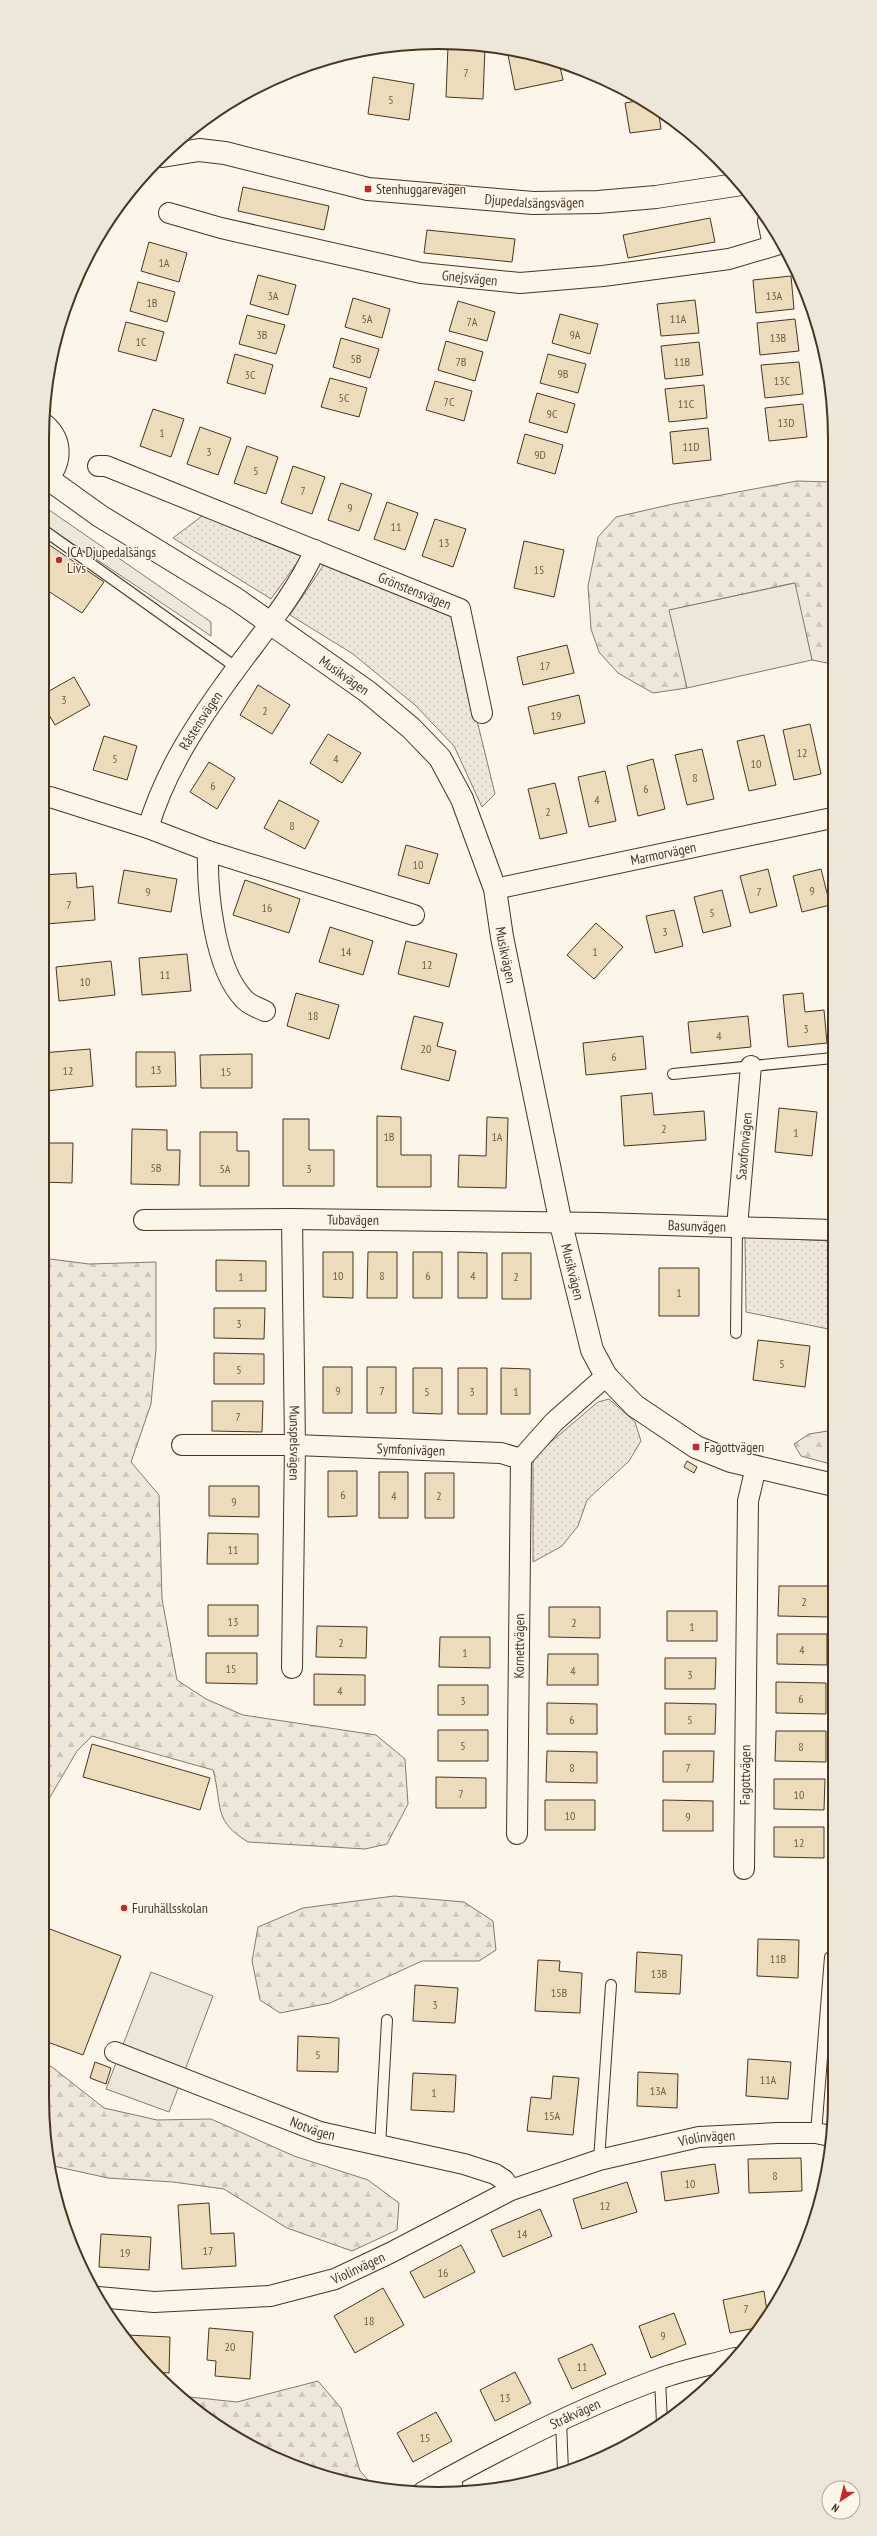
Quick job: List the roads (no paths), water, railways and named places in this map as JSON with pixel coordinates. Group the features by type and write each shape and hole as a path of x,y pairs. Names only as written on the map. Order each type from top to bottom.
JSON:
{"street":[{"name":"Djupedalsängsvägen","path":"173,154 199,150 225,153 368,189 533,203 642,198 734,185"},
{"name":"Gnejsvägen","path":"169,213 221,228 421,273 520,283 603,276 728,259 776,245"},
{"name":"Musikvägen","path":"49,430 53,434 58,447 55,466 49,474"},
{"name":"Grönstensvägen","path":"98,466 106,466 460,609 482,713"},
{"name":"Musikvägen","path":"49,483 271,623 368,692 411,728 440,758 462,799 495,889 502,937 561,1224 592,1350 606,1376 635,1406 696,1447 731,1461 828,1484"},
{"path":"271,623 308,566 315,550"},
{"name":"Råstensvägen","path":"148,828 155,804 178,755 204,712 271,623"},
{"path":"50,797 148,828 208,851 414,915"},
{"name":"Marmorvägen","path":"495,889 828,819"},
{"path":"208,851 207,875 216,937 233,986 245,1001 265,1011"},
{"name":"Saxofonvägen","path":"737,1227 751,1066"},
{"name":"Tubavägen","path":"144,1220 292,1219 561,1224"},
{"name":"Munspelsvägen","path":"292,1219 295,1445 292,1668"},
{"name":"Basunvägen","path":"561,1224 599,1223 828,1230"},
{"path":"521,1459 554,1422 606,1376"},
{"name":"Symfonivägen","path":"182,1445 295,1445 501,1453 521,1459"},
{"name":"Kornettvägen","path":"517,1834 521,1459"},
{"name":"Fagottvägen","path":"744,1869 748,1501 756,1466"},
{"name":"Notvägen","path":"115,2052 320,2132 464,2164 495,2174 511,2190"},
{"name":"Violinvägen","path":"105,2298 154,2302 270,2296 335,2279 390,2253 511,2190 599,2160 699,2137 823,2134"},
{"name":"Stråkvägen","path":"433,2487 456,2473 561,2420 660,2378 725,2361"}],"lane":[{"path":"49,534 237,668"},
{"path":"674,1074 828,1058"},
{"path":"736,1333 737,1227"},
{"path":"599,2160 611,1985"},
{"name":"Violinvägen","path":"823,2134 828,2008"},
{"path":"380,2146 387,2020"},
{"path":"660,2378 662,2417"},
{"path":"561,2420 563,2466"},
{"path":"456,2473 457,2486"}],"place":[{"name":"Stenhuggarevägen","path":"368,189"},
{"name":"ICA Djupedalsängs Livs","path":"59,560"},
{"name":"Fagottvägen","path":"696,1447"},
{"name":"Furuhällsskolan","path":"124,1908"}]}
